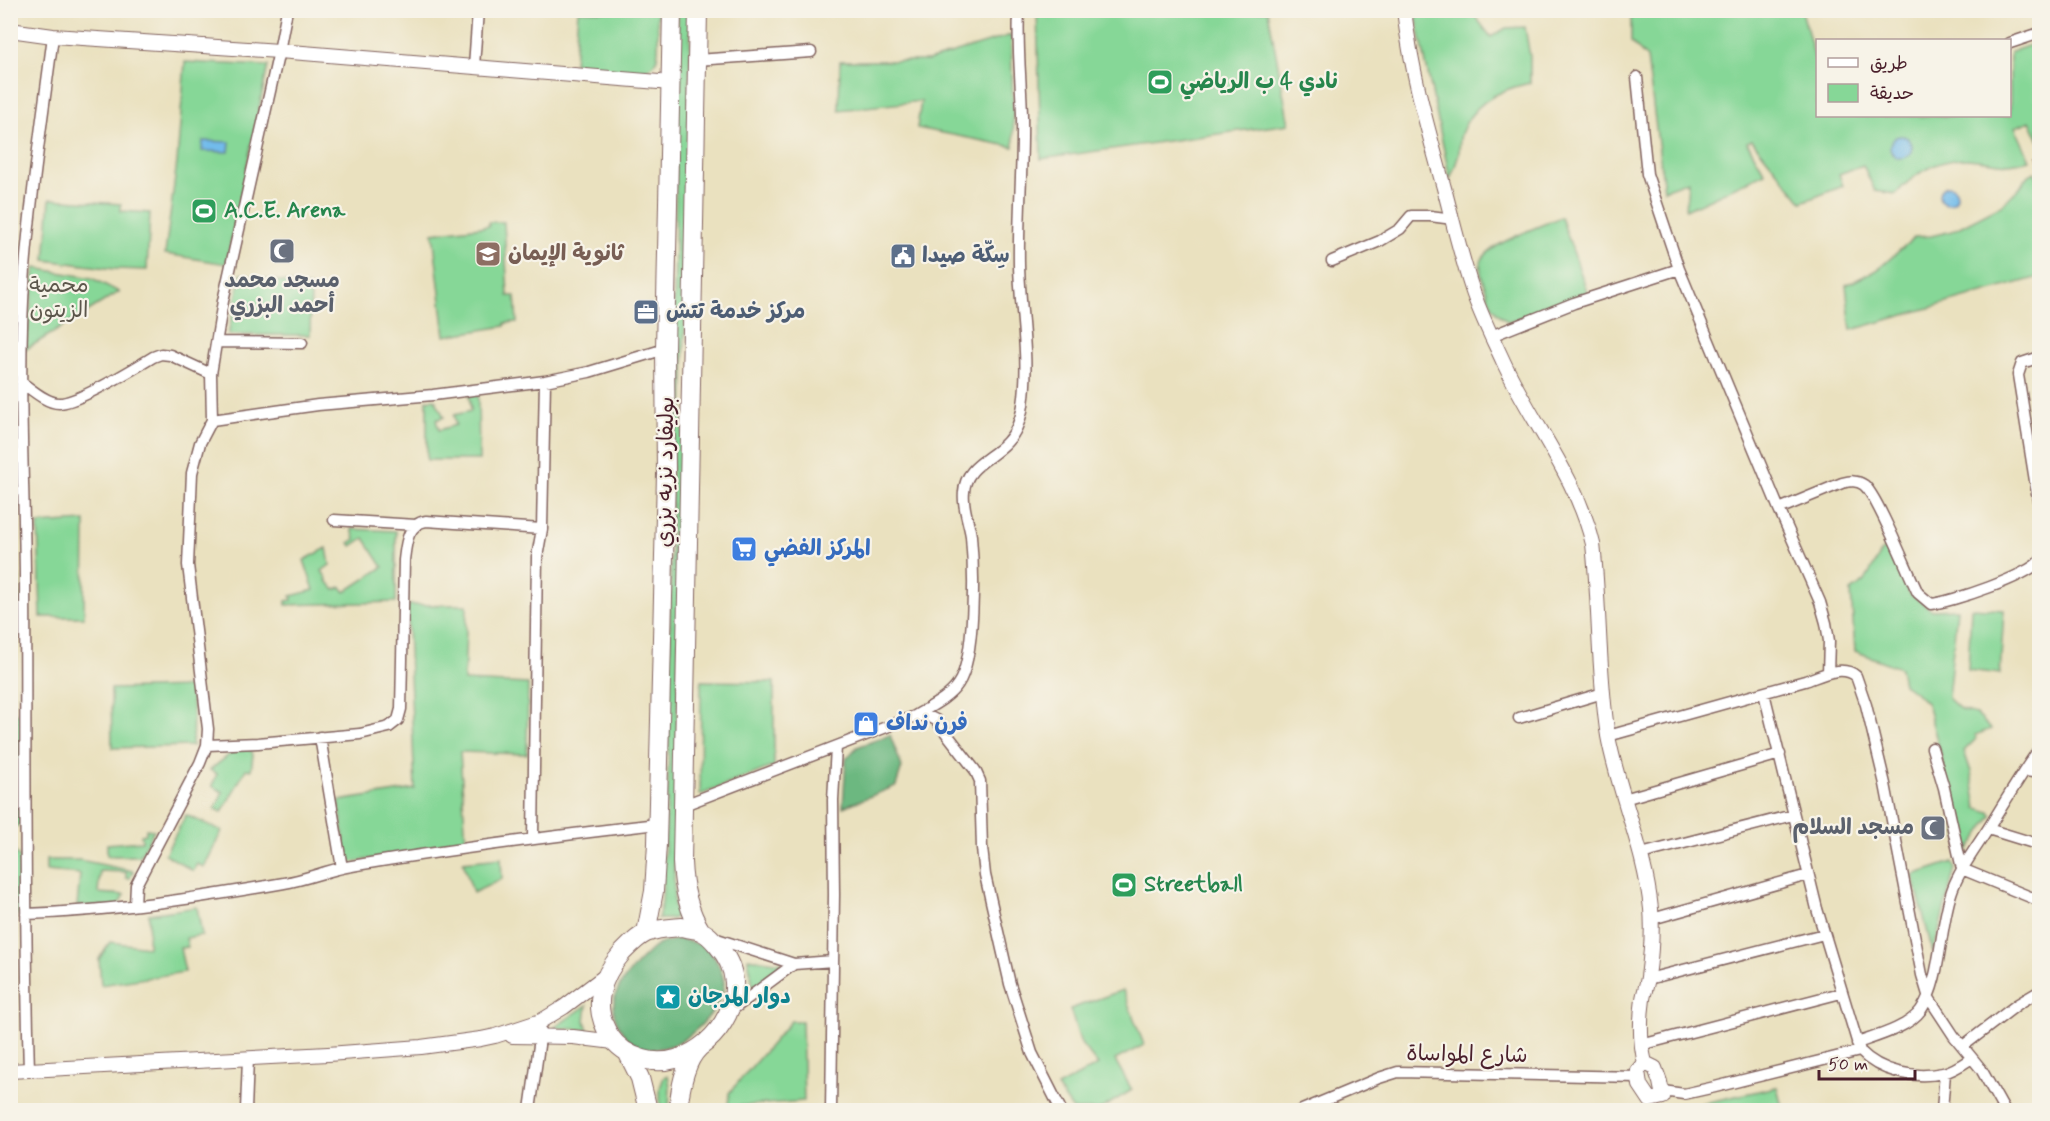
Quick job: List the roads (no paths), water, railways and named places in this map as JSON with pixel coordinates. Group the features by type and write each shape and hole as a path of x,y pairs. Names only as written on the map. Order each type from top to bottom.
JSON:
{"highway":[{"name":"بوليفارد نزيه بزري","path":"646,933 654,891 657,824 666,485 665,349 672,10"},
{"name":"بوليفارد نزيه بزري","path":"698,10 683,878 693,918 706,934"},
{"path":"648,1110 640,1078 608,1033 599,1005 600,990 605,976 631,944 646,933 663,928 682,927 706,934 727,958 734,982 732,1000 726,1017 717,1030 693,1053 680,1095 678,1110"},
{"path":"620,1047 651,1061 664,1062 679,1058 703,1045"}],"street":[{"path":"135,906 136,885 200,763 207,745 207,718 188,565 192,473 200,443 212,420 211,374 229,275 286,10"},
{"path":"474,66 478,10"},
{"path":"684,805 915,716 949,694 963,674 968,655 974,585 970,532 964,501 965,484 972,471 1010,439 1023,406 1026,363 1019,265 1022,114 1019,10"},
{"path":"1404,10 1421,106 1472,290 1491,336 1523,401 1567,477 1590,532 1595,562 1608,736 1641,854 1652,919 1652,945 1643,999 1641,1045 1646,1063 1655,1068 1659,1102"},
{"path":"10,30 52,36 279,51 671,83"},
{"path":"2011,43 2040,33"},
{"path":"29,1070 21,382 25,269 35,163 52,36"},
{"path":"697,60 811,52"},
{"path":"1637,77 1647,174 1679,268 1820,602 1827,623 1828,673"},
{"path":"1332,261 1380,241 1400,229 1411,216 1453,219"},
{"path":"1491,336 1574,303 1679,268"},
{"path":"217,342 302,343"},
{"path":"212,420 318,405 433,395 545,381 590,372 665,349"},
{"path":"21,382 48,400 59,403 77,398 153,357 164,354 211,374"},
{"path":"2040,357 2022,363 2018,375 2040,512"},
{"path":"533,838 537,557 542,528 545,381"},
{"path":"1779,509 1842,483 1851,481 1863,484 1874,498 1918,593 1931,604 1947,602 2025,573 2040,560"},
{"path":"334,520 416,525"},
{"path":"207,745 320,737 389,727 398,720 401,709 404,560 408,536 416,525 420,522 435,521 542,528"},
{"path":"1608,736 1828,673 1844,671 1852,673 1860,684 1892,814 1918,954 1929,998 1986,1077 2004,1110"},
{"path":"1519,718 1604,693"},
{"path":"1764,693 1808,875 1858,1047 1870,1061 1890,1070 1919,1076 1945,1073 1972,1058"},
{"path":"915,716 936,720 978,775 981,790 981,834 985,875 1010,984 1032,1053 1060,1110"},
{"path":"320,737 342,868"},
{"path":"831,1110 833,800 836,747"},
{"path":"1932,748 1944,788 1962,869"},
{"path":"1646,1063 1638,1071 1638,1077 1644,1094 1659,1102 1858,1047 1919,1013 1929,998 1945,916 1953,888 1962,869 2040,748"},
{"path":"1624,799 1779,754"},
{"path":"2025,771 2040,773"},
{"path":"1641,854 1793,815"},
{"path":"26,914 135,906 287,883 342,868 533,838 657,824"},
{"path":"1988,829 2040,845"},
{"path":"1962,869 2040,901"},
{"path":"1652,919 1808,875"},
{"path":"706,934 794,964 832,961"},
{"path":"1648,979 1824,934"},
{"path":"726,1017 735,1005 794,964"},
{"path":"495,1036 541,1022 572,1002 605,976"},
{"path":"1963,1046 2018,1004 2040,991"},
{"path":"1641,1045 1841,993"},
{"path":"530,1110 541,1022"},
{"path":"10,1071 391,1049 495,1036 573,1037 620,1047"},
{"path":"246,1110 248,1058"},
{"name":"شارع المواساة","path":"1302,1110 1398,1072 1638,1077"},
{"path":"1942,1110 1945,1073"}],"water":[{"path":"1901,136 1909,139 1912,147 1909,155 1901,158 1893,155 1890,147 1893,139"},
{"path":"203,141 230,142 229,152 202,151"},
{"path":"1948,186 1954,189 1957,195 1954,201 1948,204 1942,201 1939,195 1942,189"}],"tunnel":[{"path":"2032,166 2040,163"}],"place":[{"name":"نادي 4 ب الرياضي","path":"1160,82"},
{"name":"A.C.E. Arena","path":"204,211"},
{"name":"مسجد محمد أحمد البزري","path":"282,251"},
{"name":"ثانوية الإيمان","path":"488,254"},
{"name":"سِكّة صيدا","path":"903,256"},
{"name":"مركز خدمة تتش","path":"646,312"},
{"name":"المركز الفضي","path":"744,549"},
{"name":"فرن نداف","path":"866,724"},
{"name":"مسجد السلام","path":"1933,828"},
{"name":"Streetball","path":"1124,885"},
{"name":"دوار المرجان","path":"668,997"}],"park label":[{"name":"محمية الزيتون","path":"59,298"}]}
